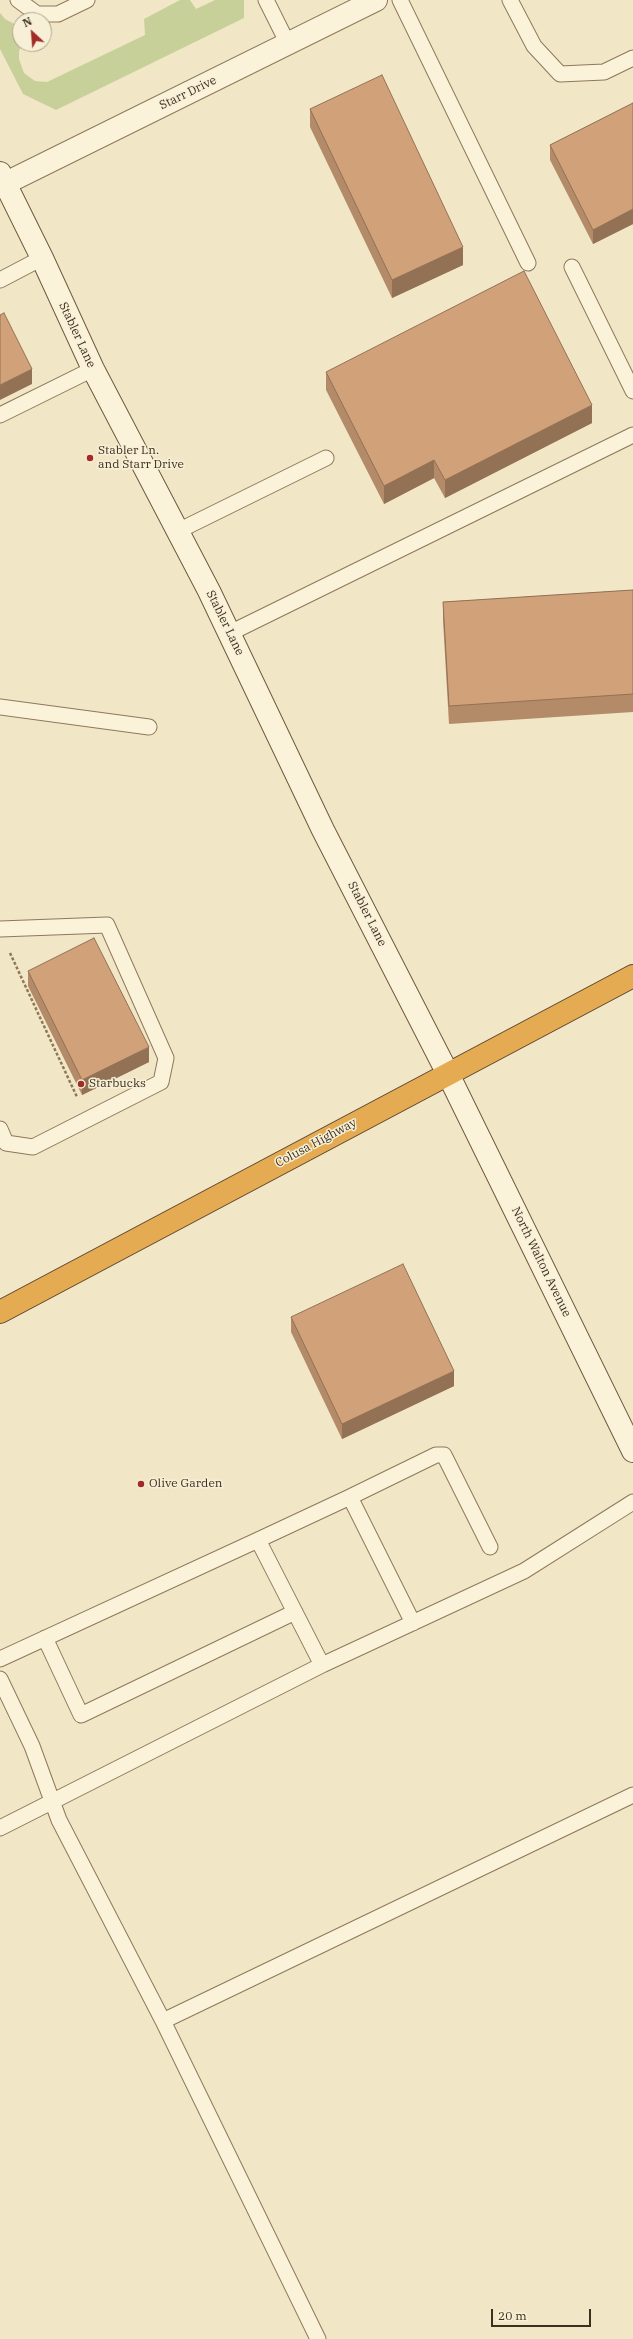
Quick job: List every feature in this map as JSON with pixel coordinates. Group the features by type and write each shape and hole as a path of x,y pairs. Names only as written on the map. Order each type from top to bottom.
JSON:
{"highway":[{"name":"Colusa Highway","path":"0,1312 633,976"}],"main road":[{"name":"Starr Drive","path":"2,181 288,44 376,0"},
{"name":"Stabler Lane","path":"2,181 42,258 93,369 230,633 323,830 448,1074"},
{"name":"North Walton Avenue","path":"448,1074 633,1451"}],"lane":[{"path":"18,0 37,14 58,14 87,0"},
{"path":"266,0 288,44"},
{"path":"400,0 528,263"},
{"path":"510,0 534,46 560,74 604,72 633,58"},
{"path":"0,280 42,258"},
{"path":"572,267 633,391"},
{"path":"0,415 93,369"},
{"path":"230,633 633,435"},
{"path":"178,531 326,458"},
{"path":"0,707 149,727"},
{"path":"0,929 107,925 166,1058 161,1082 33,1147 6,1143 0,1129"},
{"path":"0,1659 350,1497 436,1455 444,1455 490,1547"},
{"path":"350,1497 412,1623"},
{"path":"0,1828 322,1665 524,1571 633,1502"},
{"path":"258,1540 322,1665"},
{"path":"45,1638 81,1715 294,1612"},
{"path":"0,1679 32,1746 59,1820 163,2021 318,2339"},
{"path":"163,2021 633,1795"}],"path":[{"path":"5,952 9,952 76,1097"}],"green space":[{"path":"180,0 190,0 196,9 215,0 244,0 244,18 56,110 23,94 0,49 0,13 5,19 12,23 12,52 19,52 19,59 24,73 35,81 47,82 145,35 144,19"}],"building":[{"path":"382,75 463,247 392,280 310,109"},
{"path":"633,103 633,209 593,230 550,145"},
{"path":"524,271 592,405 445,480 434,460 384,486 326,372"},
{"path":"4,313 32,369 0,385 0,315"},
{"path":"633,590 633,694 449,706 443,602"},
{"path":"94,938 149,1047 82,1080 28,971"},
{"path":"403,1264 454,1371 342,1424 291,1317"}],"place":[{"name":"Stabler Ln. and Starr Drive","path":"90,458"},
{"name":"Starbucks","path":"81,1084"},
{"name":"Olive Garden","path":"141,1484"}]}
